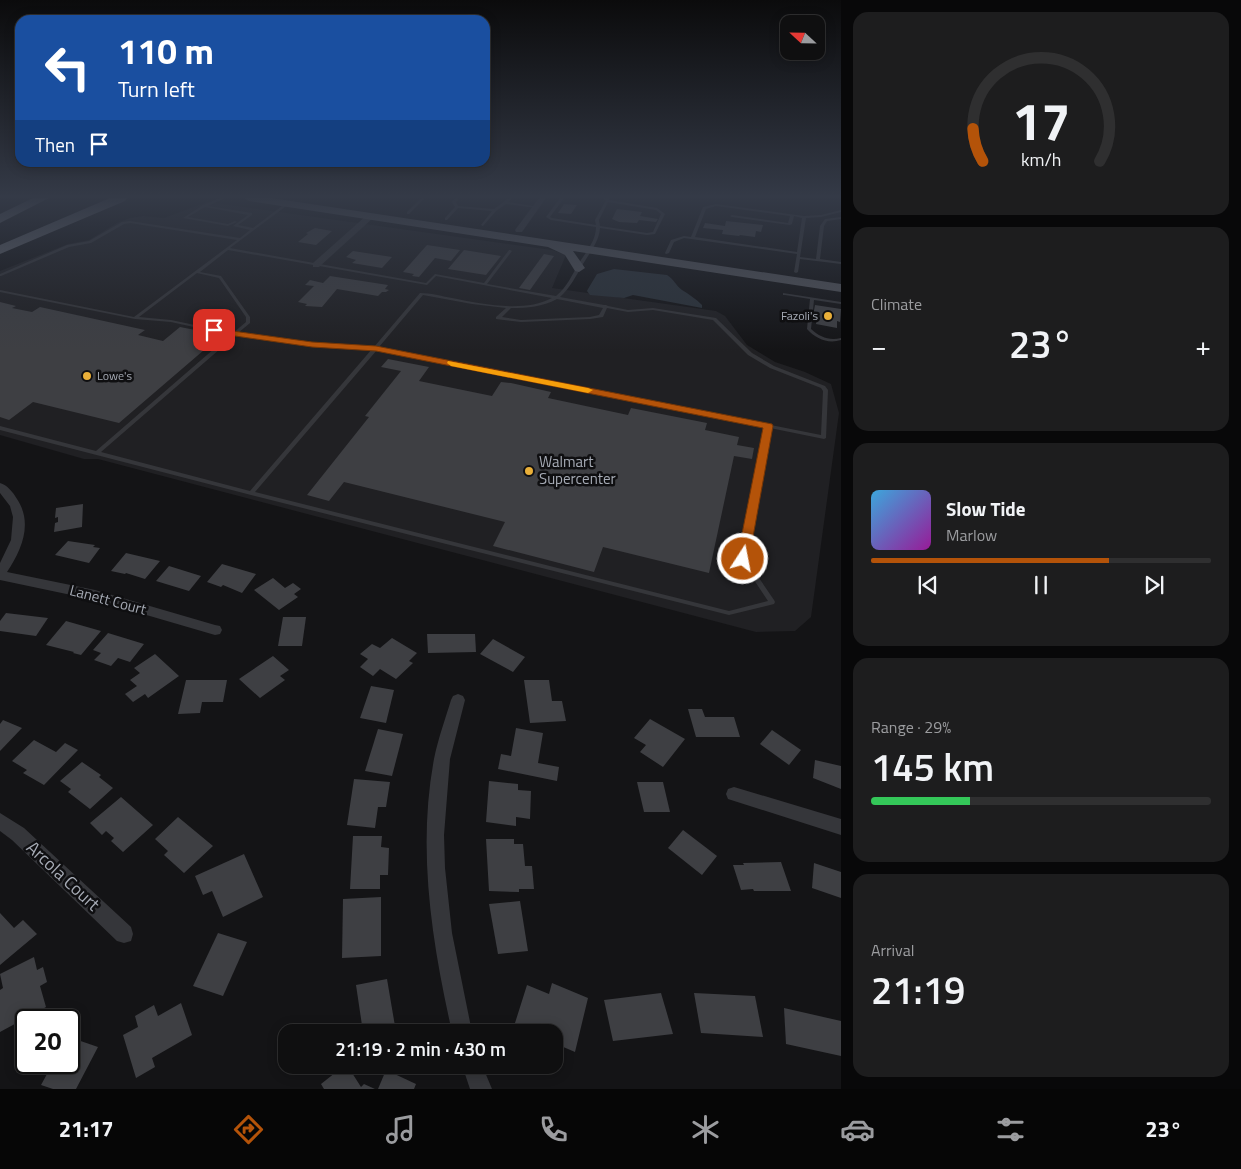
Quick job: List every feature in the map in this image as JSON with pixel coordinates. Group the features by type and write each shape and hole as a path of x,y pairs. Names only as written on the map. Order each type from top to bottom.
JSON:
{"main road":[{"path":"557,249 570,253 578,268"},
{"path":"614,249 841,288"},
{"path":"628,249 841,279"}],"street":[{"path":"316,265 334,249"},
{"path":"0,487 10,496 17,507 20,518 20,531 14,550 0,574"},
{"name":"Lanett Court","path":"0,574 95,595 215,630"},
{"path":"458,700 441,766 435,842 438,912 447,966 460,1024"},
{"path":"734,794 841,827"},
{"name":"Arcola Court","path":"0,821 18,834 124,934"},
{"path":"475,1074 480,1089"}],"lane":[{"path":"0,275 61,249"},
{"path":"0,291 135,318 171,321 233,334 312,344 376,348 824,437 826,391 823,387 772,367 750,354 714,319 653,309 628,311 435,275 427,284 226,249 135,318"},
{"path":"252,493 422,294 509,308 530,306 558,297 566,289 590,249"},
{"path":"667,253 669,249"},
{"path":"763,249 841,263"},
{"path":"796,272 800,249"},
{"path":"818,260 819,249"},
{"path":"485,284 510,251"},
{"path":"98,452 248,322 248,317 220,277 196,272"},
{"path":"785,294 841,303"},
{"path":"812,298 808,329 814,335 828,340 841,338"},
{"path":"509,308 498,318 521,321 590,318 601,316 606,306"},
{"path":"0,428 728,613 772,602 743,559 768,426"}],"shaded area":[{"path":"56,249 544,249 566,255 552,288 716,311 725,316 747,345 775,362 805,372 831,384 839,413 811,617 795,631 756,632 98,459 84,459 0,435 0,271"},
{"path":"614,269 667,275 680,288 700,303 702,308 633,295 624,298 590,295 587,291 597,274"}],"building":[{"path":"424,249 460,250 451,261 435,258 419,277 403,272"},
{"path":"464,250 501,256 486,275 448,269"},
{"path":"353,251 392,257 382,268 352,263 356,260 346,257"},
{"path":"544,254 554,256 530,290 519,288"},
{"path":"330,276 388,285 385,289 389,290 382,292 378,296 337,289 322,307 305,306 307,304 298,302 314,286 305,285 310,280 323,283"},
{"name":"Lowe's","path":"0,302 16,306 12,308 32,312 40,307 145,330 138,335 163,341 180,327 216,334 199,349 204,350 119,423 33,402 9,420 0,417"},
{"name":"Fazoli's","path":"815,305 841,309 840,322 837,321 837,328 816,324 817,316 813,316"},
{"name":"Walmart Supercenter","path":"388,359 429,367 419,381 492,396 501,382 511,383 551,392 548,398 628,415 631,408 707,423 705,430 739,437 737,445 754,448 752,459 734,456 709,573 603,547 594,572 493,546 505,522 344,482 329,501 307,495 369,417 365,416 401,371 381,367"},
{"path":"83,504 82,527 54,532 55,523 58,522 58,517 55,518 56,508"},
{"path":"68,541 95,545 93,547 100,548 89,563 55,555"},
{"path":"126,553 160,561 145,579 111,571"},
{"path":"222,564 256,574 242,593 223,585 221,587 207,582"},
{"path":"169,566 201,576 189,591 156,581"},
{"path":"273,578 285,588 293,583 301,589 294,594 298,597 279,610 254,590"},
{"path":"6,613 48,618 36,636 0,631 0,621"},
{"path":"283,617 306,617 302,646 278,646"},
{"path":"66,621 101,631 81,655 46,645"},
{"path":"108,633 144,644 130,662 118,658 111,666 94,660 101,653 93,650"},
{"path":"427,634 475,634 476,652 428,653"},
{"path":"392,638 417,653 409,661 413,663 396,679 380,669 373,676 360,667 368,659 360,654 372,644 380,648"},
{"path":"493,639 525,657 513,672 480,654"},
{"path":"155,654 179,676 148,698 145,694 133,702 125,694 137,686 130,680 140,673 134,668"},
{"path":"273,656 289,670 280,676 285,680 260,698 239,679"},
{"path":"186,680 227,680 223,702 202,702 200,713 178,714"},
{"path":"524,680 549,680 552,701 562,701 566,721 530,723"},
{"path":"371,686 394,690 386,723 360,718"},
{"path":"688,709 702,709 705,717 734,717 740,737 696,737"},
{"path":"650,719 685,739 663,767 640,752 646,745 634,738"},
{"path":"3,720 22,728 0,751 0,724"},
{"path":"516,728 543,733 538,763 559,767 557,781 498,769 501,754 511,756"},
{"path":"378,729 403,734 392,776 365,771"},
{"path":"772,730 801,750 789,765 760,744"},
{"path":"34,740 56,752 65,743 78,750 44,785 23,773 27,770 12,761"},
{"path":"815,760 841,766 841,789 813,778"},
{"path":"82,762 101,775 99,777 113,788 90,809 68,792 71,789 60,781"},
{"path":"354,779 390,782 386,807 378,807 375,828 347,825"},
{"path":"489,781 518,784 518,790 531,791 530,819 516,817 516,826 486,822"},
{"path":"637,782 663,782 670,812 644,812"},
{"path":"121,797 153,825 123,852 111,841 114,838 106,831 102,835 90,823"},
{"path":"178,817 213,846 184,873 164,855 168,851 155,839"},
{"path":"683,830 717,856 702,875 668,848"},
{"path":"353,836 382,836 381,847 389,848 388,875 380,875 380,889 350,889"},
{"path":"486,839 514,839 514,844 523,844 525,866 532,866 534,889 519,889 519,892 489,891"},
{"path":"244,854 263,897 223,917 212,891 203,895 195,876"},
{"path":"781,862 791,891 741,890 733,865"},
{"path":"814,863 841,872 841,898 812,888"},
{"path":"381,897 381,956 342,958 343,899"},
{"path":"520,901 528,951 498,954 489,904"},
{"path":"0,913 14,928 23,920 37,934 0,965"},
{"path":"218,933 247,942 223,996 193,986"},
{"path":"34,957 37,970 43,967 47,982 40,986 46,1007 42,1009 15,1009 15,1024 0,1032 0,990 3,988 0,974"},
{"path":"387,979 395,1024 362,1024 356,985"},
{"path":"552,983 588,998 575,1052 563,1047 563,1024 515,1023 527,985 549,994"},
{"path":"661,993 673,1034 613,1041 604,1000"},
{"path":"694,993 755,996 763,1037 701,1033"},
{"path":"181,1003 192,1035 152,1058 155,1067 136,1078 123,1035 138,1027 135,1016 154,1005 158,1016"},
{"path":"784,1008 841,1021 841,1056 786,1044"},
{"path":"80,1041 98,1047 76,1089 53,1089 41,1085 47,1074 80,1074"},
{"path":"334,1074 353,1074 361,1087 364,1084 375,1089 324,1089 321,1084"},
{"path":"384,1074 395,1074 416,1084 414,1089 378,1089"}],"slow traffic":[{"path":"451,363 588,390"}],"place":[{"name":"Fazoli's","path":"828,316"},
{"name":"Lowe's","path":"87,376"},
{"name":"Walmart Supercenter","path":"529,471"}],"route":[{"path":"214,330 312,344 376,348 768,426 743,559"}]}
